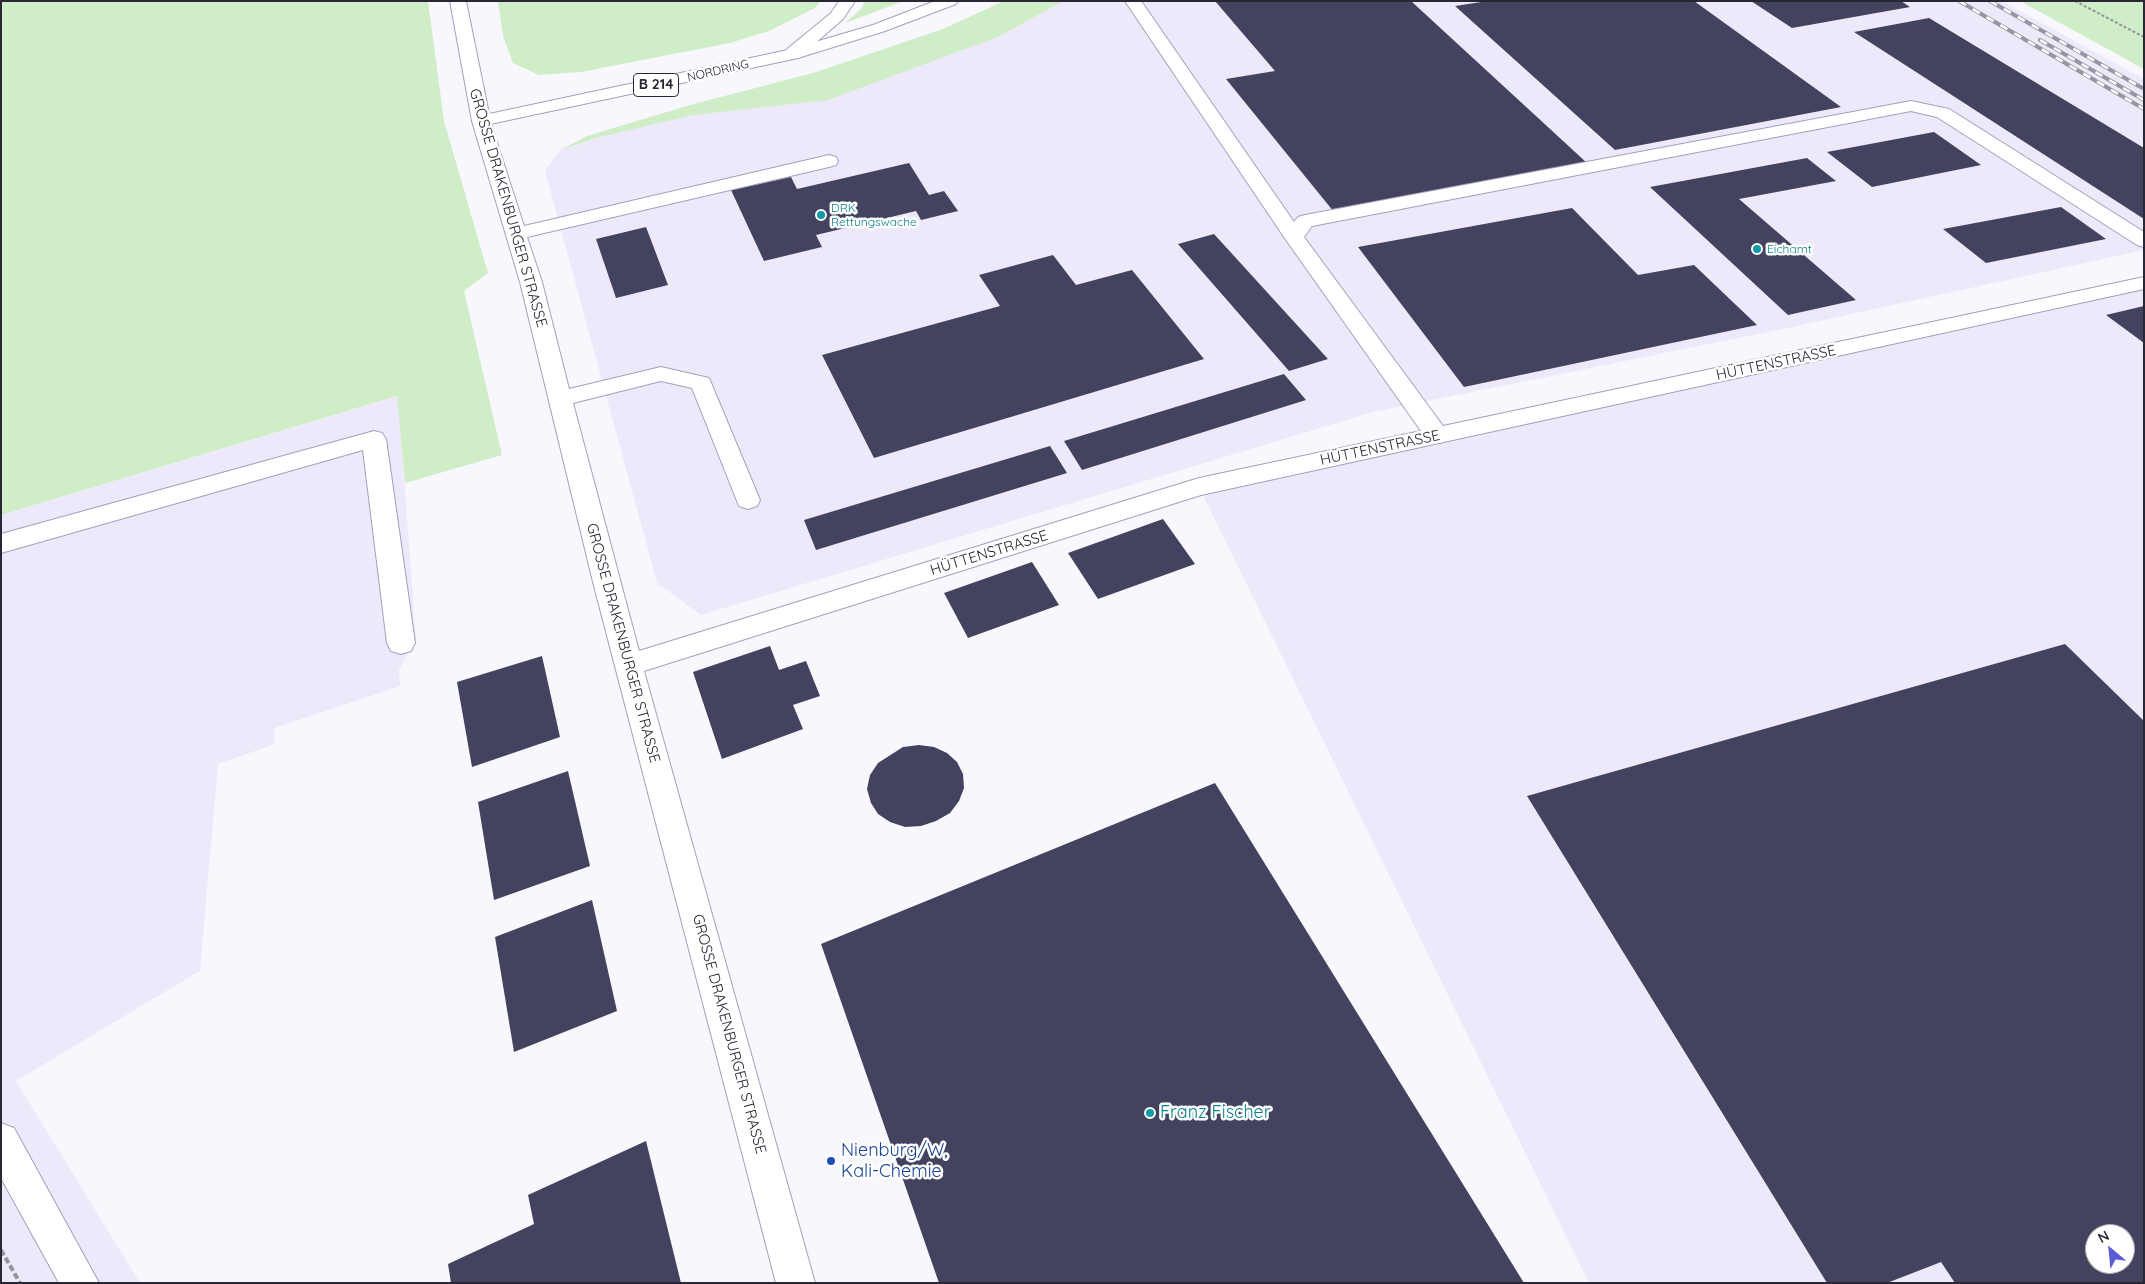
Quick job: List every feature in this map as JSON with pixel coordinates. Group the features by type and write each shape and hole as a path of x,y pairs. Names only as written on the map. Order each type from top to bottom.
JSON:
{"main road":[{"name":"GROSSE DRAKENBURGER STRASSE","path":"458,1 481,121 518,233 559,399 796,1283"},
{"name":"B 214","path":"792,54 837,16 847,1"},
{"name":"NORDRING","path":"481,121 637,89 792,54 879,28 950,1"},
{"path":"1133,1 1294,237 1437,436"},
{"path":"1294,237 1306,221 1911,106 1943,112 2144,241"},
{"path":"518,233 829,161"},
{"name":"HÜTTENSTRASSE","path":"630,665 1199,487 2144,283"},
{"path":"559,399 661,374 701,383 748,500"},
{"path":"1,544 374,439 401,643"},
{"path":"1,1141 80,1283"}],"path":[{"path":"2075,1 2144,37"},
{"path":"1,1250 20,1283"}],"shaded area":[{"path":"1063,1 2002,1 2144,79 2144,250 1783,329 1373,412 701,615 657,583 545,171 560,150 596,138 1000,36"},
{"path":"2144,283 2144,1283 1589,1283 1199,487"},
{"path":"398,396 416,639 399,670 400,686 274,728 275,744 218,764 200,971 16,1081 140,1283 1,1283 1,515"}],"green space":[{"path":"1,1 428,1 444,121 488,273 464,291 502,455 405,483 397,396 1,515"},
{"path":"498,1 821,1 815,8 769,31 730,43 581,72 539,75 513,63 503,36"},
{"path":"865,1 904,1 845,23 861,9"},
{"path":"1004,1 1063,1 1000,36 828,100 693,115 596,138 560,150 587,136 690,105 813,73 943,29"},
{"path":"2020,1 2144,1 2144,69"}],"building":[{"path":"1215,1 1411,1 1587,163 1334,212 1226,79 1275,71"},
{"path":"1488,1 1694,1 1841,107 1615,150 1455,6"},
{"path":"1751,1 1901,1 1910,7 1792,28"},
{"path":"1929,18 2144,148 2144,219 1854,32"},
{"path":"1934,132 1981,165 1872,187 1827,152"},
{"name":"Eichamt","path":"1807,158 1836,181 1739,199 1856,300 1788,315 1650,187"},
{"name":"DRK Rettungswache","path":"909,163 929,195 944,191 958,211 921,220 916,211 816,235 822,247 764,261 731,190 791,177 797,189"},
{"path":"2061,207 2106,239 1986,263 1943,229"},
{"path":"1572,208 1638,275 1694,265 1757,325 1464,387 1358,247"},
{"path":"646,227 668,285 616,298 596,239"},
{"path":"1214,234 1328,359 1289,371 1178,244"},
{"path":"1053,255 1076,285 1132,270 1204,359 874,458 822,355 1000,306 979,275"},
{"path":"2144,306 2144,343 2106,315"},
{"path":"1284,374 1306,400 1082,470 1064,441"},
{"path":"1050,446 1067,473 816,550 804,520"},
{"path":"1163,519 1195,564 1098,599 1068,553"},
{"path":"1032,562 1059,605 968,638 944,593"},
{"path":"2065,644 2144,721 2144,1283 1955,1283 1941,1262 1887,1283 1827,1283 1527,796"},
{"path":"770,646 779,670 806,661 820,696 793,705 803,729 722,759 693,672"},
{"path":"542,656 560,737 472,767 457,682"},
{"path":"919,745 934,747 947,753 957,762 963,774 964,788 959,801 950,813 936,821 921,826 905,827 890,822 878,814 871,803 867,789 870,775 878,763 903,747"},
{"path":"568,771 590,866 494,900 478,802"},
{"name":"Franz Fischer","path":"1215,783 1524,1283 939,1283 821,944"},
{"path":"592,900 617,1011 514,1052 495,937"},
{"path":"646,1141 681,1283 451,1283 448,1264 534,1224 528,1195"}],"railway":[{"path":"1959,1 2144,109"},
{"path":"1990,1 2144,89"},
{"path":"2040,40 2144,100"}],"place":[{"name":"DRK Rettungswache","path":"821,215"},
{"name":"Eichamt","path":"1757,249"},
{"name":"Franz Fischer","path":"1150,1113"},
{"name":"Nienburg/W, Kali-Chemie","path":"831,1161"}]}
